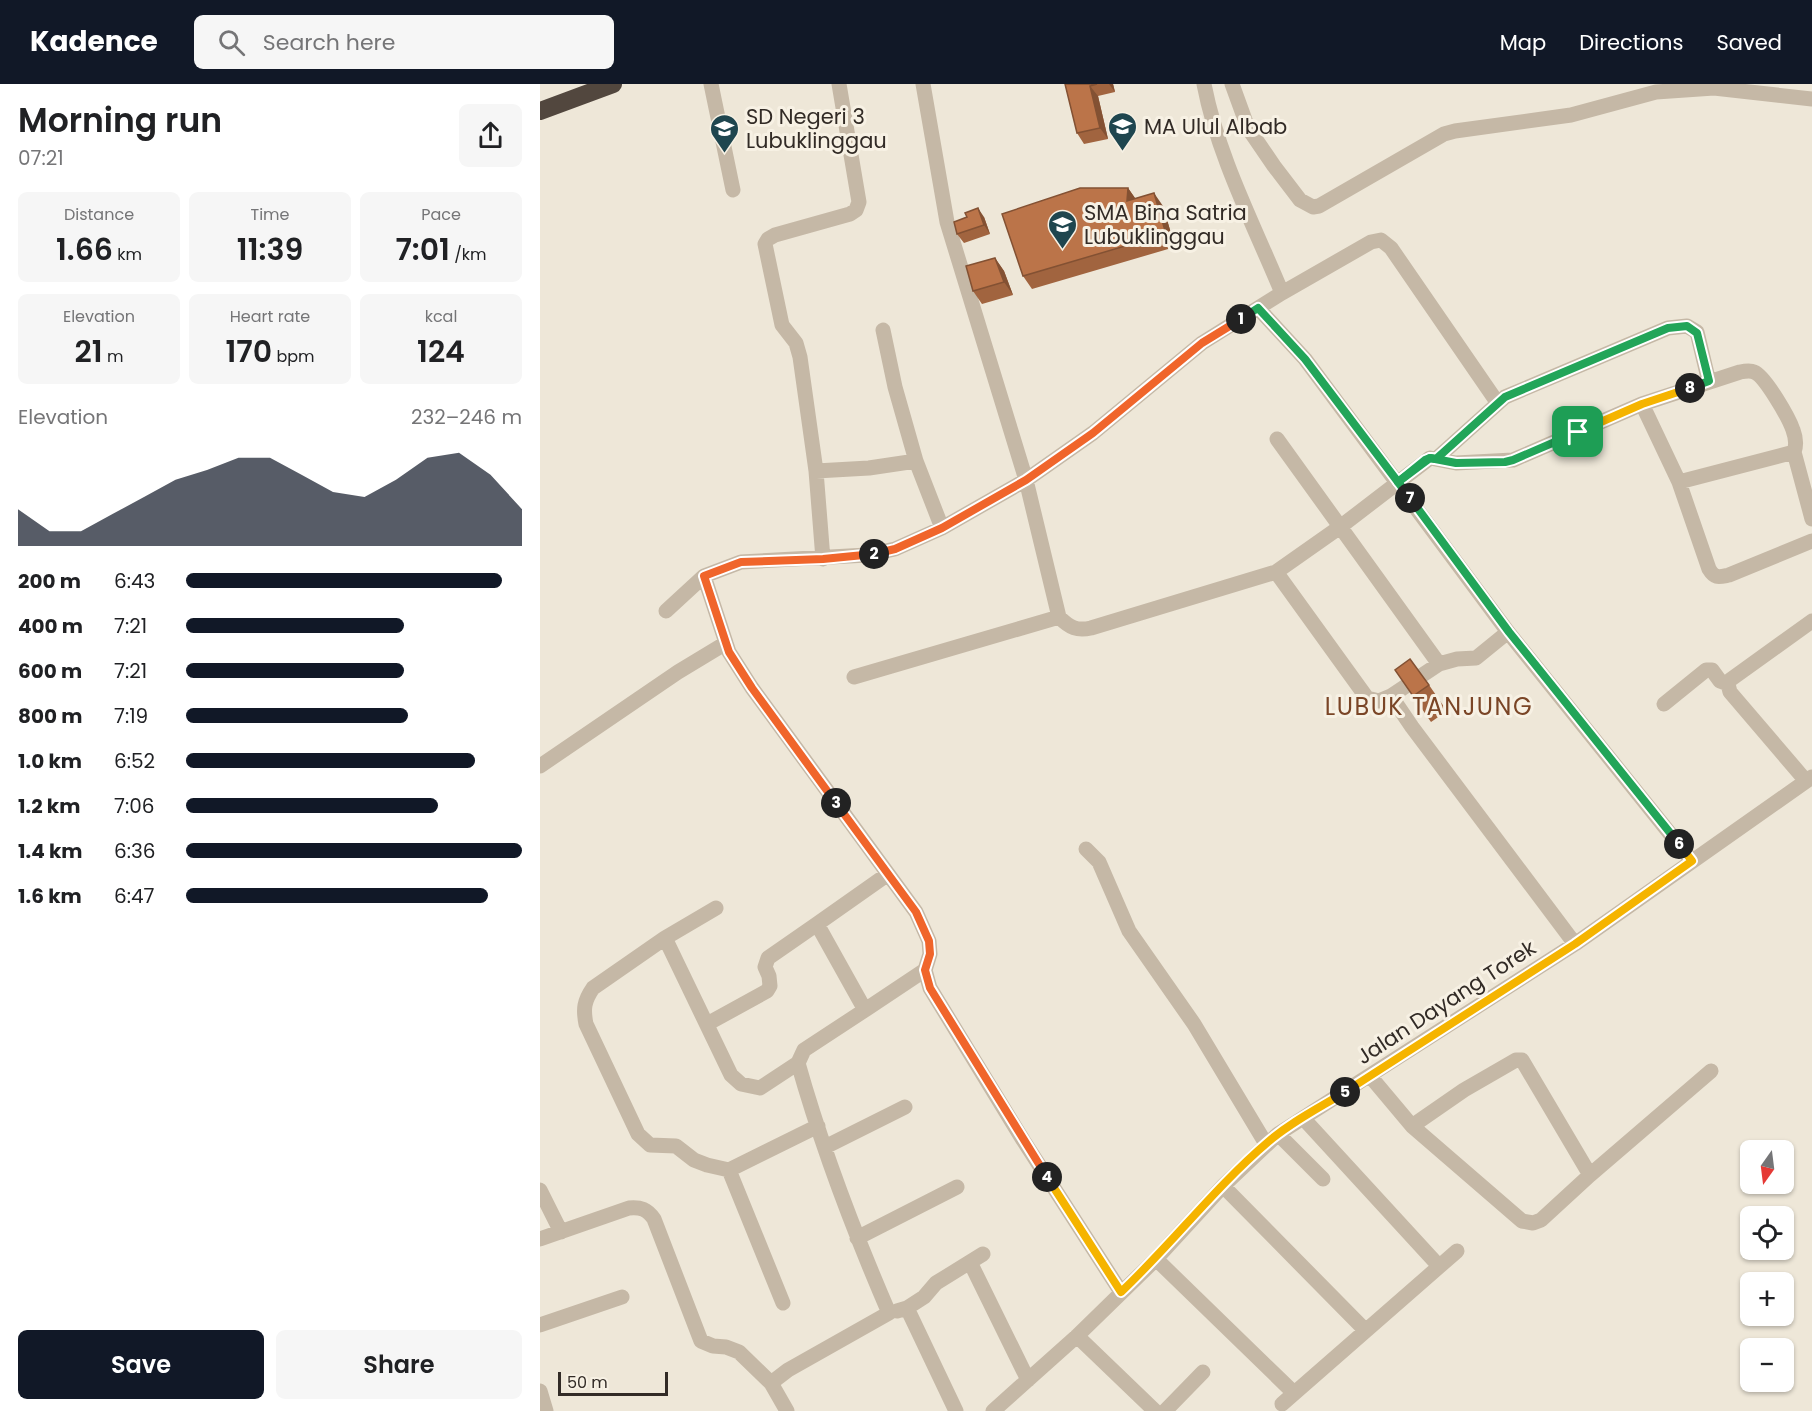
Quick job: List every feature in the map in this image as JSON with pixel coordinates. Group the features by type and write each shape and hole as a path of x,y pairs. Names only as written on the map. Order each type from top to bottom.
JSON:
{"highway":[{"path":"540,111 589,88 613,84"}],"street":[{"path":"711,84 733,190"},
{"path":"823,559 816,471 800,357 796,343 782,325 765,244 775,235 850,214 856,210 859,202 839,84"},
{"path":"923,84 947,222 1026,480 1059,617 1069,627 1080,630 1276,573 1430,458 1456,463 1513,460 1642,404 1740,372 1756,372 1767,383 1793,429 1797,444 1794,452 1812,519"},
{"path":"1232,84 1248,128 1300,200 1313,207 1337,197 1444,134 1455,131 1571,115 1656,92 1714,88 1812,99"},
{"path":"1207,85 1213,124 1221,149 1282,293"},
{"path":"666,610 704,576 741,562 867,555 895,549 942,528 1026,480 1093,433 1202,343 1282,293 1371,242 1381,240 1391,248 1497,402"},
{"path":"1258,308 1305,359 1509,632 1692,861"},
{"path":"1436,459 1505,397 1668,328 1687,326 1697,333 1709,381"},
{"path":"883,330 895,387 916,461 942,528"},
{"path":"1642,404 1679,482 1713,576 1718,578 1729,575 1812,542"},
{"path":"1277,439 1439,664"},
{"path":"1679,482 1794,452"},
{"path":"816,471 869,468 916,461"},
{"path":"1276,573 1367,698 1379,701 1390,696 1439,664 1457,659 1476,658 1509,632"},
{"path":"704,576 729,652 752,688 916,912 929,941 930,954 925,970 930,988 1023,1140 1121,1292"},
{"path":"854,677 1059,617"},
{"path":"1809,779 1730,692 1728,684 1730,680 1812,621"},
{"path":"540,766 678,672 726,643"},
{"path":"1664,704 1708,669 1715,672 1720,681 1728,684"},
{"path":"1390,696 1575,944"},
{"name":"Jalan Dayang Torek","path":"993,1411 1077,1336 1156,1259 1222,1186 1272,1139 1575,944 1809,779"},
{"path":"1086,849 1099,862 1129,931 1272,1139 1323,1179"},
{"path":"707,1024 767,991 770,986 765,967 768,958 888,874"},
{"path":"716,908 665,938 593,988 586,998 583,1009 586,1024 638,1134 650,1145 676,1146 694,1160 729,1170 818,1126"},
{"path":"817,924 866,1010"},
{"path":"665,938 731,1075 741,1084 760,1088 798,1063 804,1050 925,970"},
{"path":"1412,1126 1464,1090 1520,1059 1529,1069 1590,1175"},
{"path":"798,1063 857,1238 889,1313"},
{"path":"1370,1076 1412,1126 1522,1221 1533,1223 1541,1220 1711,1071"},
{"path":"825,1147 905,1107"},
{"path":"1303,1118 1438,1265"},
{"path":"729,1170 783,1303"},
{"path":"1222,1186 1365,1330"},
{"path":"857,1238 957,1187"},
{"path":"540,1190 561,1232"},
{"path":"540,1239 629,1208 640,1207 648,1210 654,1219 702,1341 739,1352 771,1383 787,1411"},
{"path":"1282,1404 1456,1251"},
{"path":"771,1383 789,1370 889,1313 907,1308 924,1298 936,1283 977,1258 1028,1380"},
{"path":"1156,1259 1294,1393"},
{"path":"540,1325 622,1297"},
{"path":"907,1308 956,1411"},
{"path":"1077,1336 1155,1411"},
{"path":"1165,1411 1203,1372"},
{"path":"540,1391 546,1411"}],"building":[{"path":"1065,84 1097,84 1090,86 1100,128 1077,133"},
{"path":"1080,188 1128,188 1127,201 1154,193 1166,234 1023,276 1002,214"},
{"path":"978,208 984,225 957,234 954,222 967,217 965,213"},
{"path":"995,258 1004,282 973,291 966,266"},
{"path":"1410,659 1429,685 1413,696 1395,670"}],"place":[{"name":"MA Ulul Albab","path":"1123,152"},
{"name":"SD Negeri 3 Lubuklinggau","path":"725,154"},
{"name":"SMA Bina Satria Lubuklinggau","path":"1063,250"}],"district":[{"name":"LUBUK TANJUNG","path":"1429,706"}],"route":[{"path":"1578,432 1505,462 1456,463 1430,458 1398,482 1305,359 1258,308 1202,343 1093,433 1026,480 942,528 895,549 867,555 741,562 704,576 729,652 752,688 916,912 929,941 930,954 925,970 930,988 1023,1140 1121,1292 1156,1259 1222,1186 1278,1134 1575,944 1692,861 1509,632 1398,482 1425,460 1430,458 1436,459 1505,397 1668,328 1687,326 1697,333 1709,381 1642,404 1578,432"}]}
